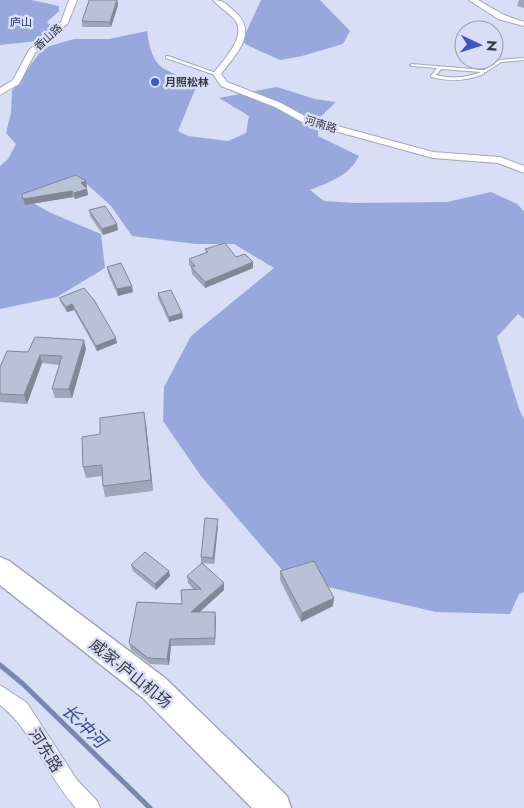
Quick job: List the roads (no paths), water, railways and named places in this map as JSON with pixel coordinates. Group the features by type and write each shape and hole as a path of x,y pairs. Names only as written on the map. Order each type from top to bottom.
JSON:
{"main road":[{"name":"威家-庐山机场","path":"5,578 154,688 274,808"}],"street":[{"name":"香山路","path":"0,92 16,82 32,52 64,23 73,0"},
{"path":"217,0 240,21 242,32 238,45 217,74"},
{"path":"473,0 501,17 524,24"},
{"name":"河南路","path":"217,74 224,84 278,105 305,120 433,155 500,160 524,170"},
{"name":"河东路","path":"0,694 20,709 70,787 90,808"}],"lane":[{"path":"167,57 217,74"},
{"path":"439,68 433,76 444,79 460,79 485,71 500,61 524,59"},
{"path":"412,65 485,71"}],"waterway":[{"name":"长冲河","path":"0,665 23,684 150,808"}],"place":[{"name":"月照松林","path":"155,82"}],"park label":[{"name":"庐山","path":"21,22"}]}
